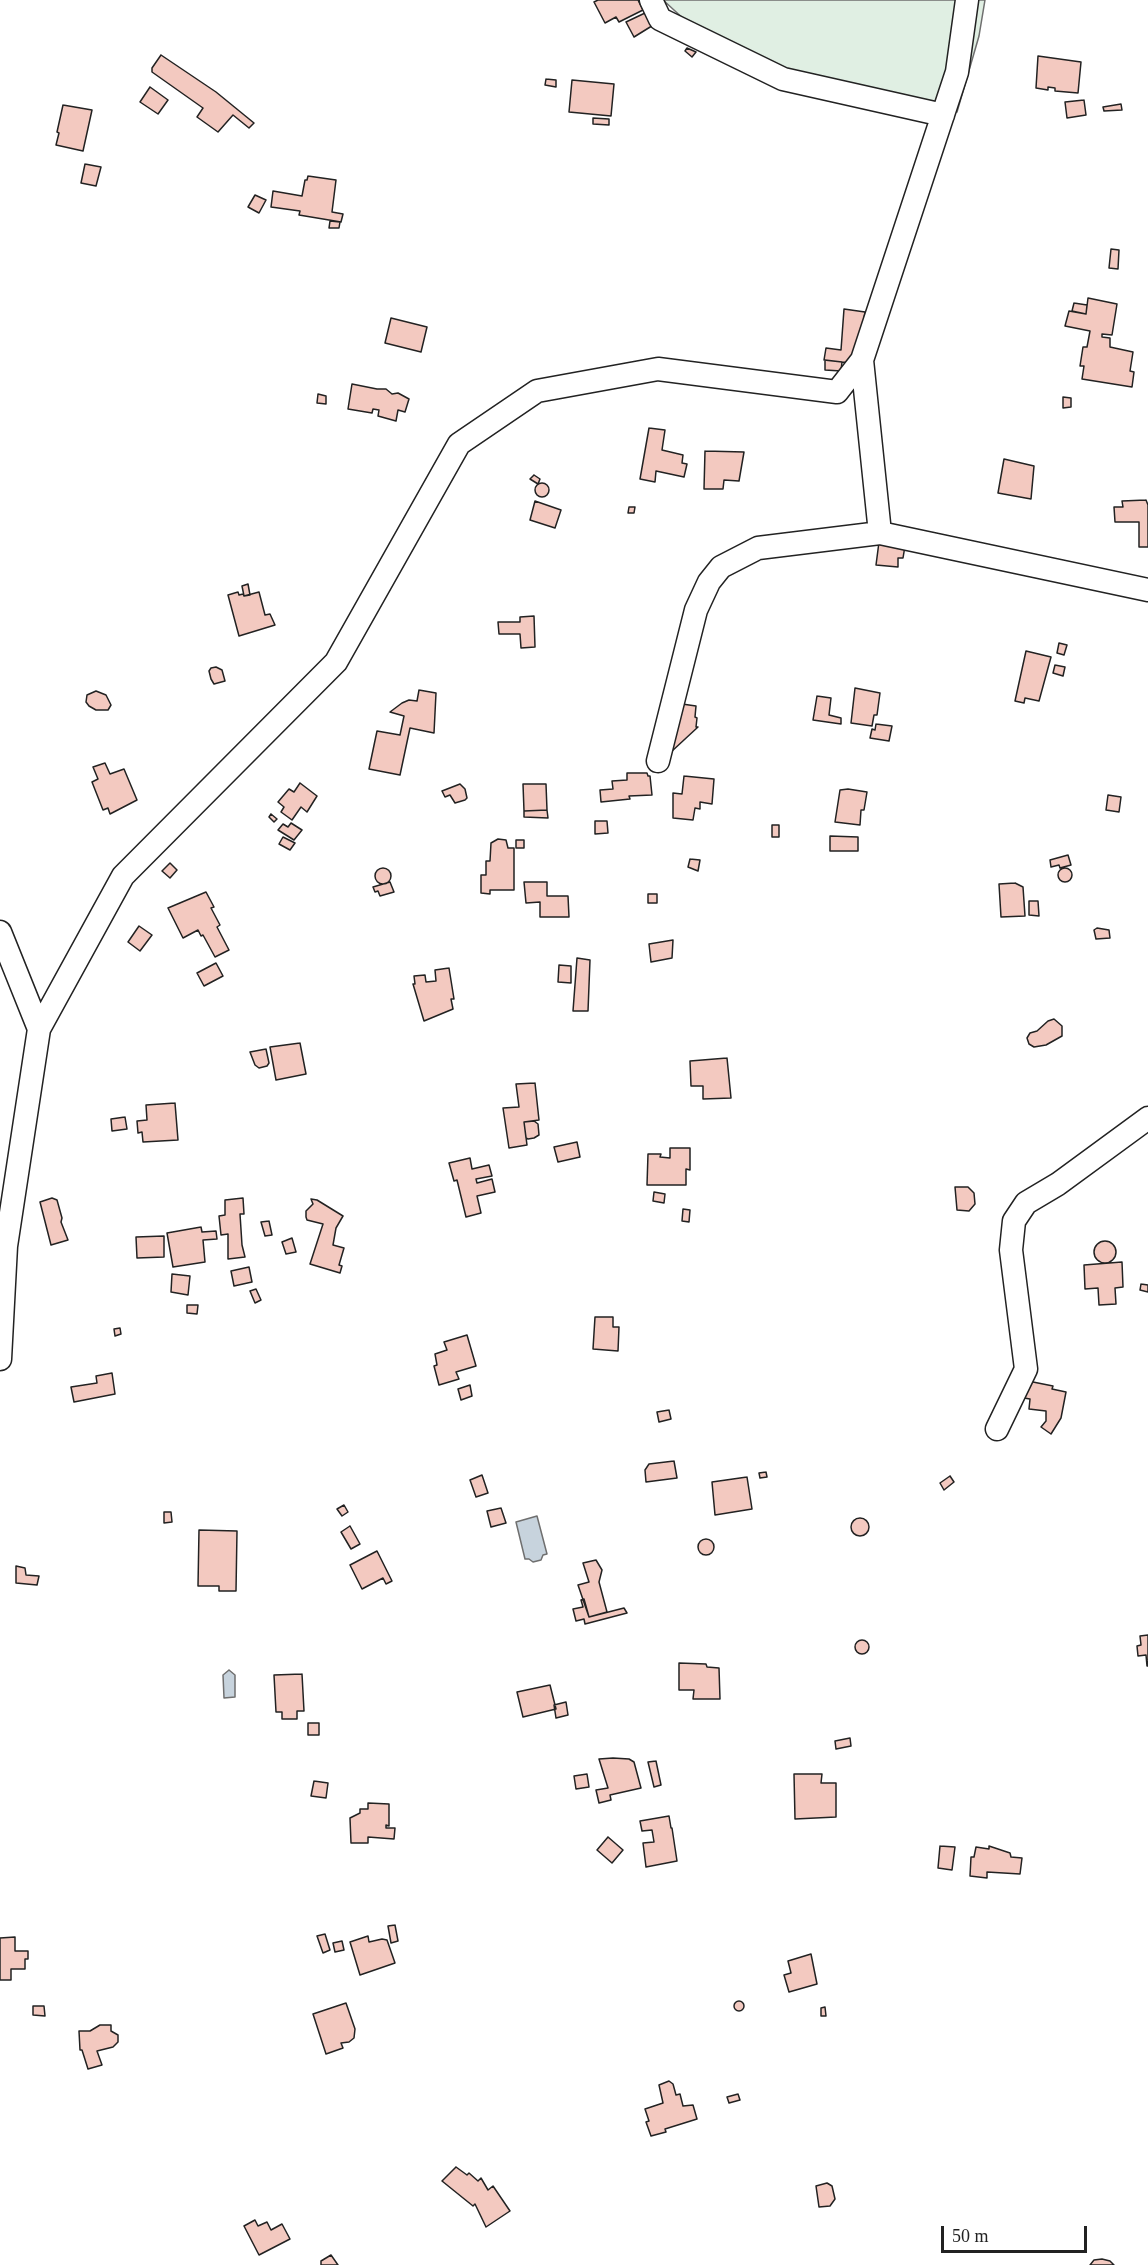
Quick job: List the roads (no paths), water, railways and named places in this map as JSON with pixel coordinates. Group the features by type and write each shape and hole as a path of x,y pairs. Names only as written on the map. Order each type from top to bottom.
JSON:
{"street":[{"path":"651,0 660,19 783,79 943,115"},
{"path":"0,1359 6,1246 39,1029 123,876 336,662 459,444 537,392 658,369 837,392 862,360 957,72 967,0"},
{"path":"862,360 880,533"},
{"path":"658,761 696,610 709,582 721,567 758,548 880,533 1148,590"},
{"path":"0,932 39,1029"},
{"path":"997,1429 1026,1369 1011,1250 1014,1221 1026,1203 1058,1184 1148,1118"}]}
